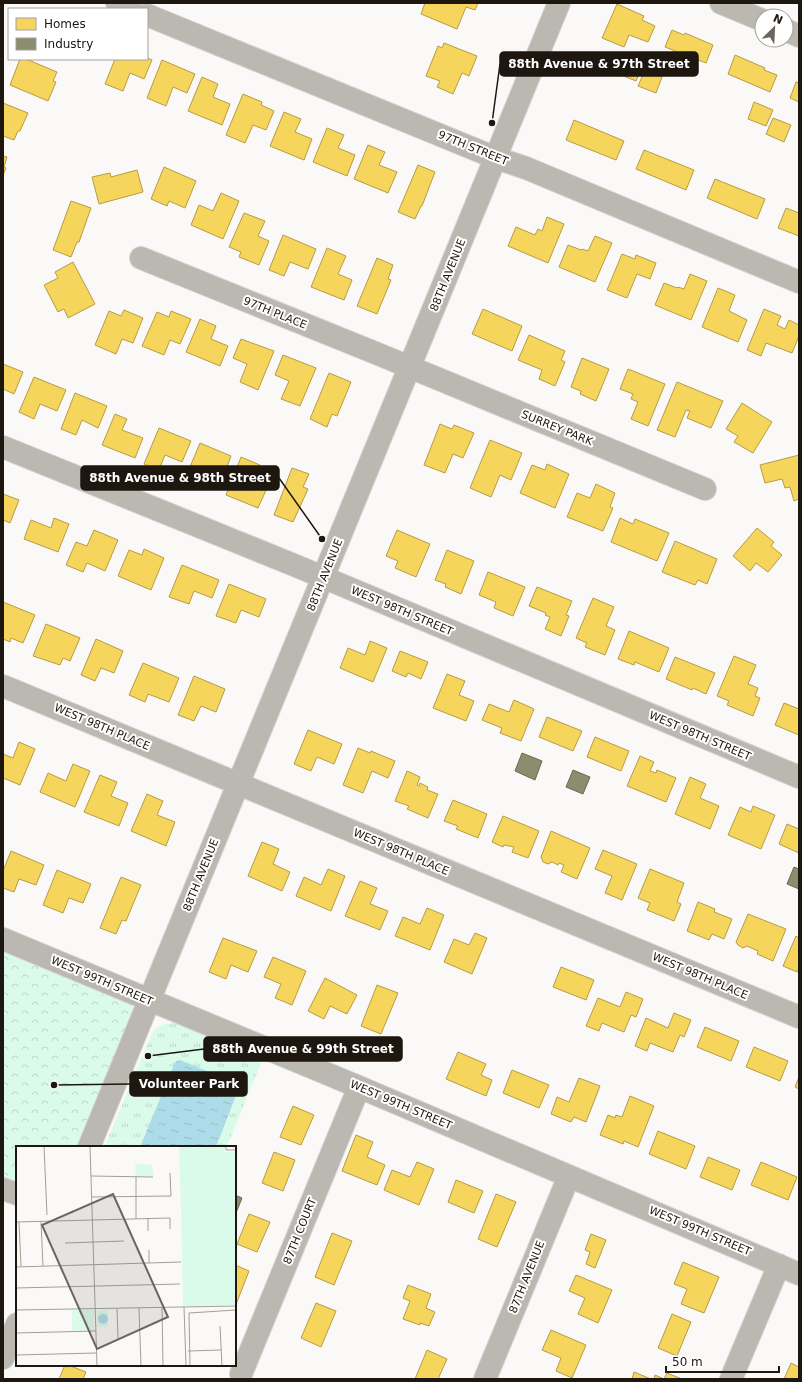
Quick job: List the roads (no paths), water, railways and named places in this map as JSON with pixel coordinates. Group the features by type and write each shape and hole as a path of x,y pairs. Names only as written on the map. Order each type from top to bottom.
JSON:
{"street":[{"path":"117,3 129,8"},
{"name":"88TH AVENUE","path":"90,1146 559,3"},
{"path":"721,3 754,17"},
{"name":"97TH STREET","path":"148,15 496,158 526,168 799,282"},
{"name":"97TH PLACE","path":"141,258 410,367"},
{"name":"SURREY PARK","path":"410,367 705,489"},
{"name":"WEST 98TH STREET","path":"3,447 323,578 799,777"},
{"name":"WEST 98TH PLACE","path":"3,686 799,1017"},
{"name":"WEST 99TH STREET","path":"3,939 359,1087 799,1274"},
{"name":"87TH COURT","path":"241,1374 359,1087"},
{"name":"87TH AVENUE","path":"486,1379 569,1176"},
{"path":"3,1189 16,1194"},
{"path":"731,1379 779,1265"},
{"path":"3,1358 16,1326"}],"water":[{"path":"180,1060 238,1085 237,1093 216,1146 140,1146 175,1062"}],"place":[{"name":"88th Avenue & 97th Street","path":"492,123"},
{"name":"88th Avenue & 98th Street","path":"322,539"},
{"name":"88th Avenue & 99th Street","path":"148,1056"},
{"name":"Volunteer Park","path":"54,1085"}]}
